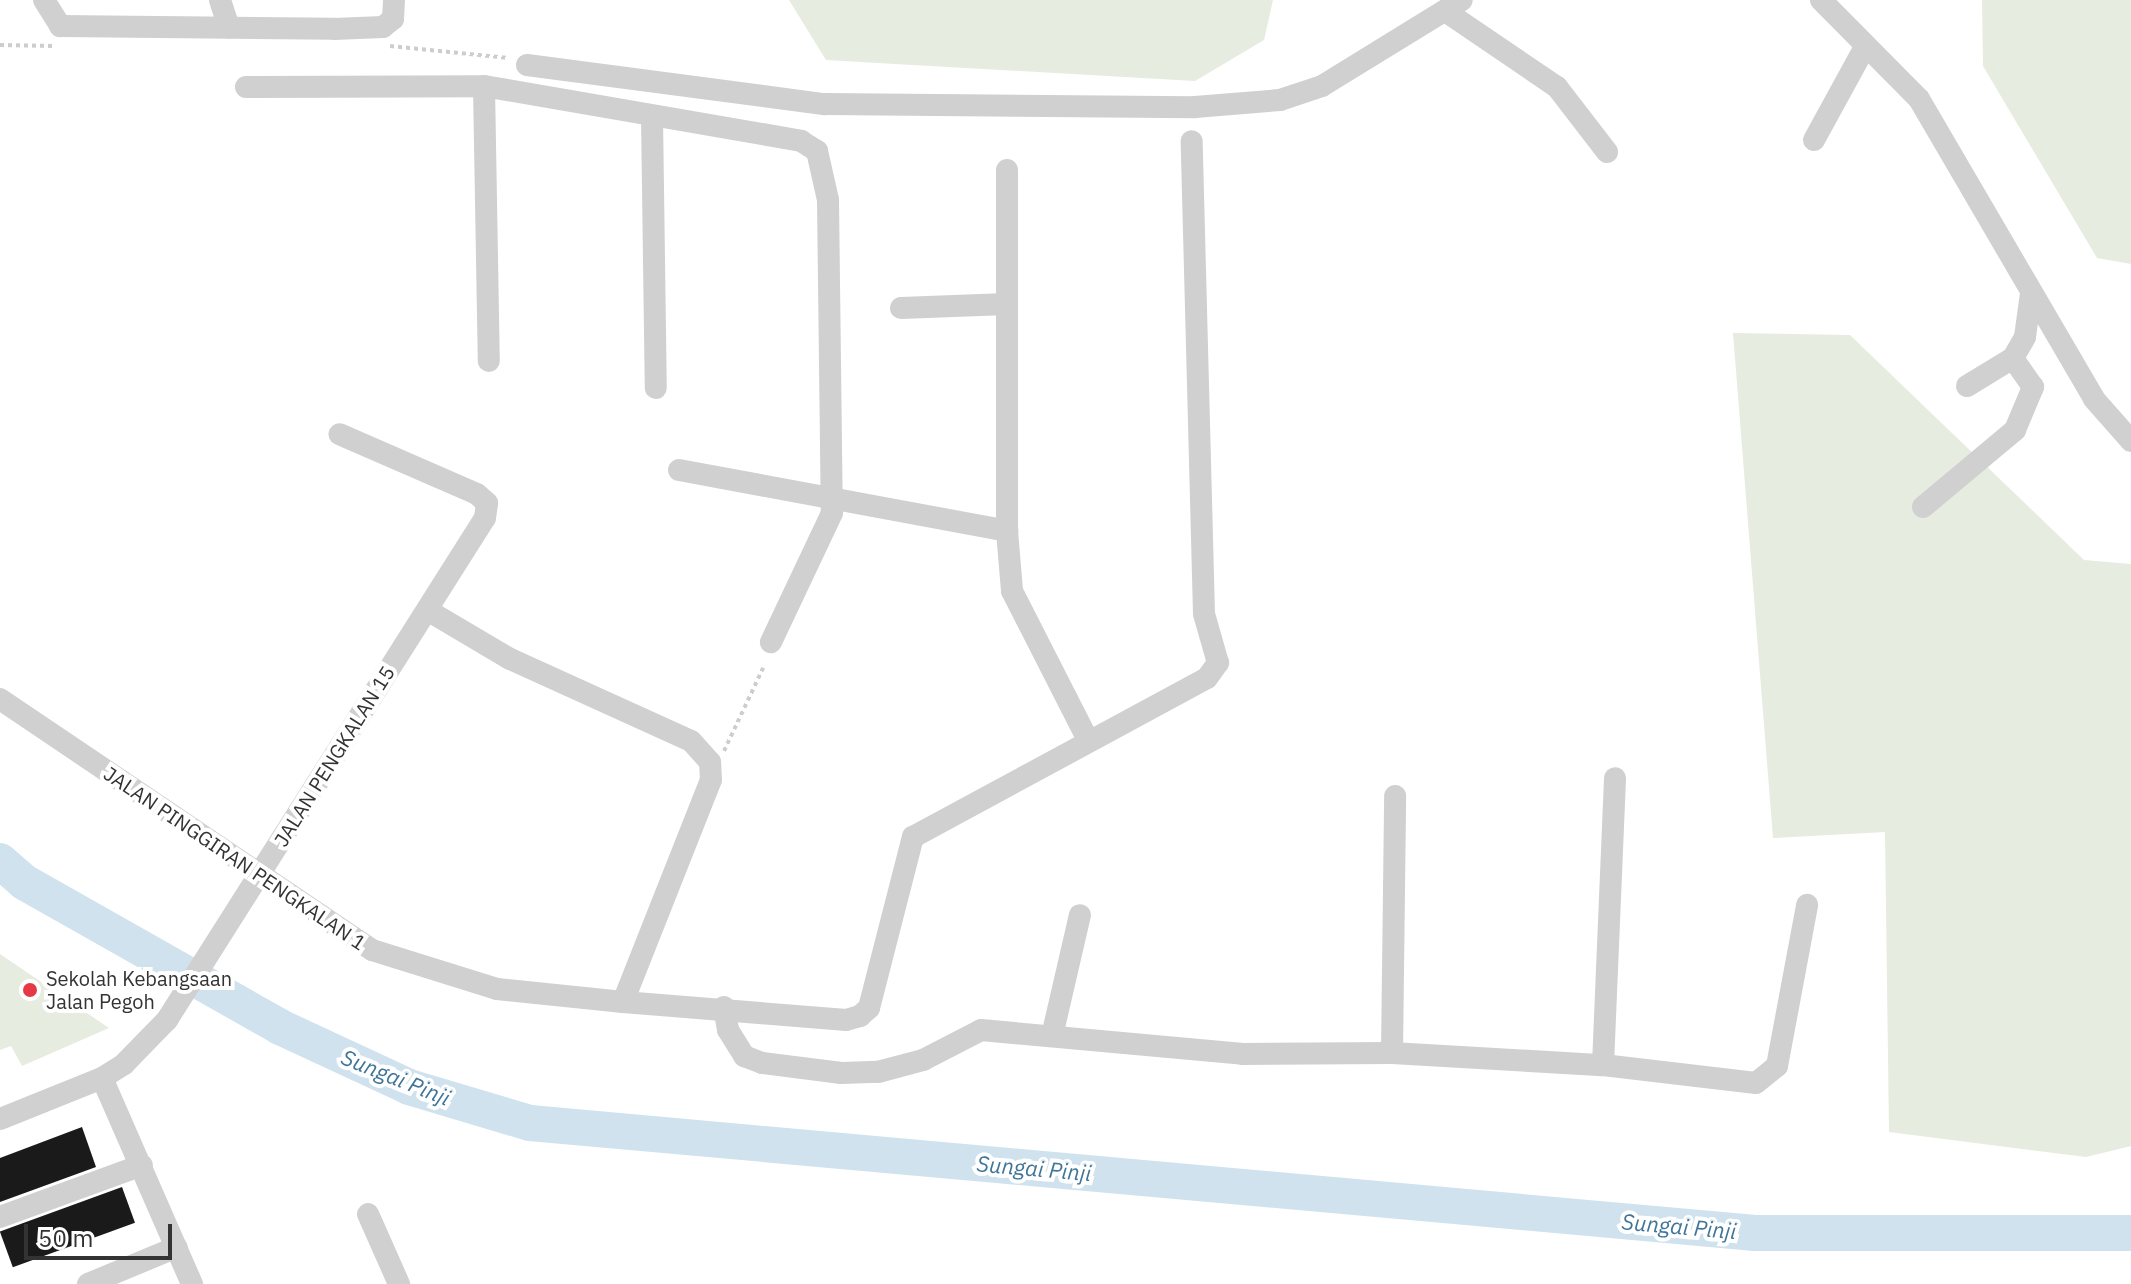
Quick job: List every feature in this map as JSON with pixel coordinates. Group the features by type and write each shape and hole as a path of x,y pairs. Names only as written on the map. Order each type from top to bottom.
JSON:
{"street":[{"path":"220,0 229,28"},
{"path":"46,7 60,26 383,27 393,19 394,0"},
{"path":"1821,0 1919,99 2094,399 2131,441"},
{"path":"527,65 825,104 1195,107 1280,100 1322,86 1454,6 1557,87 1607,152"},
{"path":"1814,140 1865,47"},
{"path":"484,86 489,361"},
{"path":"246,87 484,86 801,141 817,151 828,200 832,513 771,642"},
{"path":"652,117 656,388"},
{"name":"JALAN PINGGIRAN PENGKALAN 1","path":"0,699 372,950 497,989 846,1020 860,1016 869,1008 913,837 1207,678 1218,663 1204,614 1192,141"},
{"path":"1007,170 1007,531 1012,591 1088,740"},
{"path":"1967,386 2013,358 2025,337 2031,293"},
{"path":"901,308 1007,304"},
{"path":"1923,507 2015,430 2033,387 2013,358"},
{"name":"JALAN PENGKALAN 15","path":"0,1119 102,1078 124,1064 167,1020 485,518 487,503 339,434"},
{"path":"679,470 1007,531"},
{"path":"427,610 510,659 691,741 710,762 711,780 623,1002"},
{"path":"1603,1065 1615,778"},
{"path":"1392,1053 1395,796"},
{"path":"724,1007 728,1030 744,1056 762,1063 841,1073 878,1072 923,1060 981,1030 1243,1054 1392,1053 1603,1065 1756,1083 1770,1076 1777,1066 1807,905"},
{"path":"1052,1036 1080,915"},
{"path":"102,1078 192,1284"},
{"path":"0,1217 142,1165"},
{"path":"368,1214 399,1284"},
{"path":"88,1284 177,1247"}],"path":[{"path":"710,762 722,755 763,668"}],"shaded area":[{"path":"789,0 1273,0 1264,40 1195,81 826,60"},
{"path":"1982,0 2131,0 2131,264 2097,258 1983,66"},
{"path":"1733,333 1850,335 2084,560 2131,564 2131,1146 2086,1157 1889,1132 1885,832 1773,838"},
{"name":"Sekolah Kebangsaan Jalan Pegoh","path":"0,954 109,1028 22,1066 11,1046 0,1050"}],"building":[{"path":"82,1127 96,1167 0,1202 0,1158"},
{"path":"122,1187 135,1223 13,1267 0,1231"}],"waterway":[{"name":"Sungai Pinji","path":"0,861 24,882 280,1027 409,1087 530,1123 1755,1233 2131,1233"}],"place":[{"name":"Sekolah Kebangsaan Jalan Pegoh","path":"30,990"}]}
